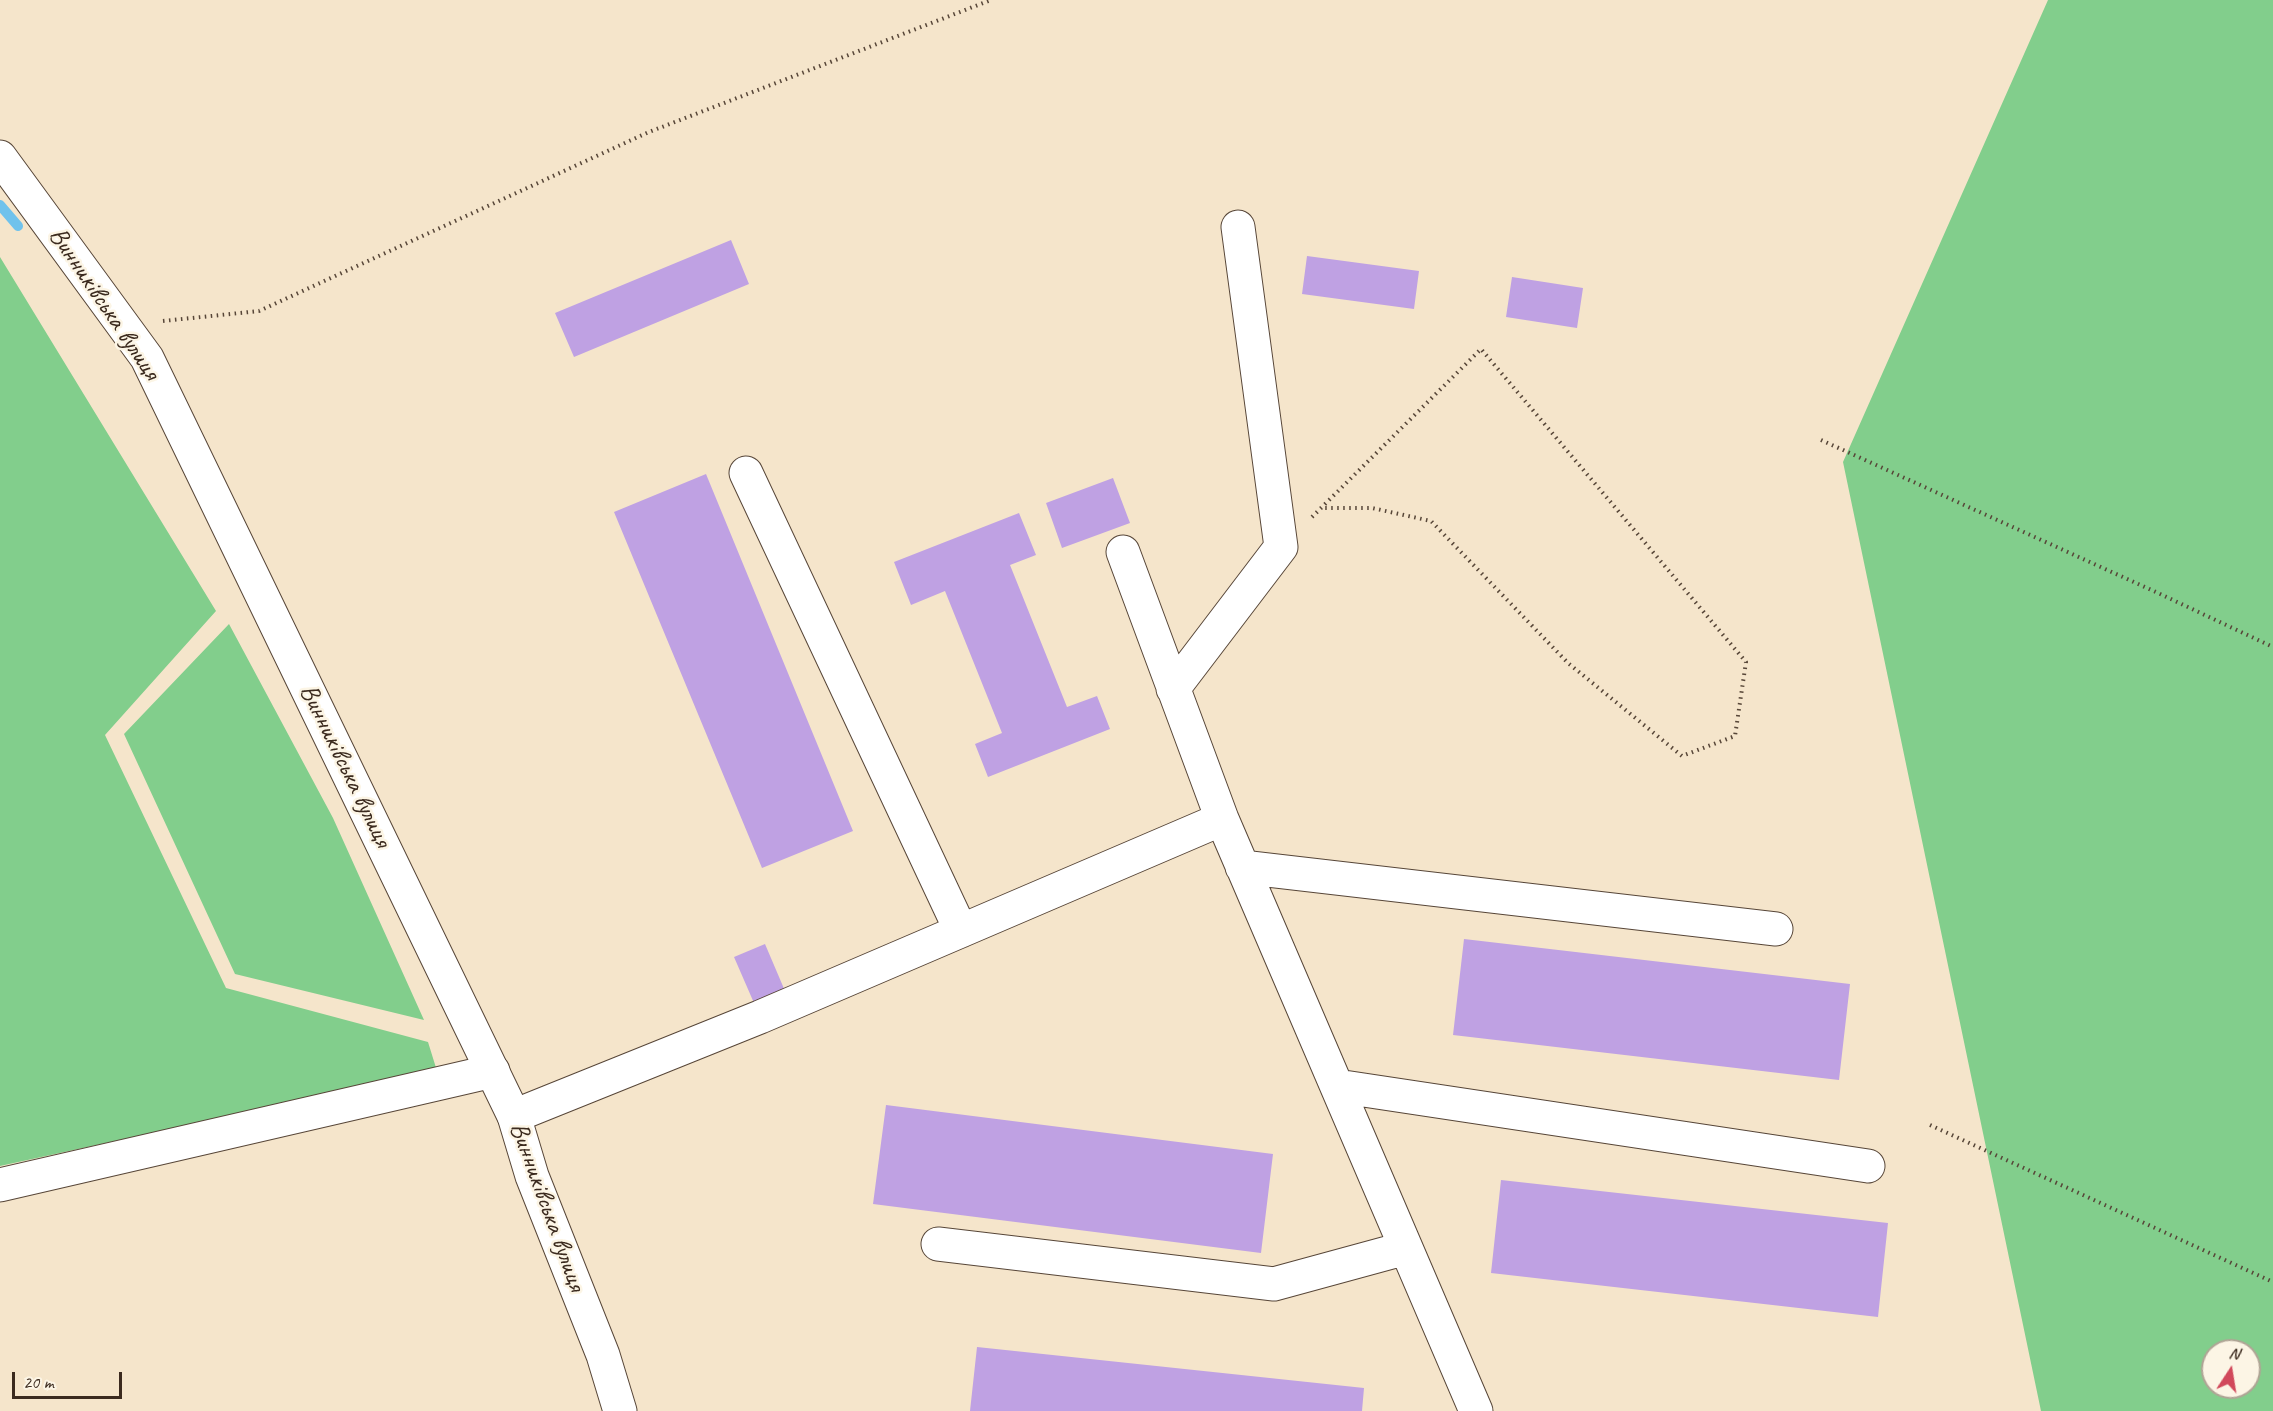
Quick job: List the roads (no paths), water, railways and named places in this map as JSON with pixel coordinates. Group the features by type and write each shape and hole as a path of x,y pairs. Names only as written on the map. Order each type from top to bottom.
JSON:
{"main road":[{"name":"Винниківська вулиця","path":"0,157 147,358 514,1116 532,1176 603,1355 620,1411"},
{"path":"1173,689 1281,547 1238,226"},
{"path":"746,472 961,931"},
{"path":"1123,552 1222,819 1476,1411"},
{"path":"514,1116 760,1017 1222,819"},
{"path":"1242,867 1776,930"},
{"path":"0,1185 493,1071"},
{"path":"1337,1086 1868,1166"},
{"path":"938,1244 1274,1284 1406,1248"}],"waterway":[{"path":"0,205 18,226"}]}
